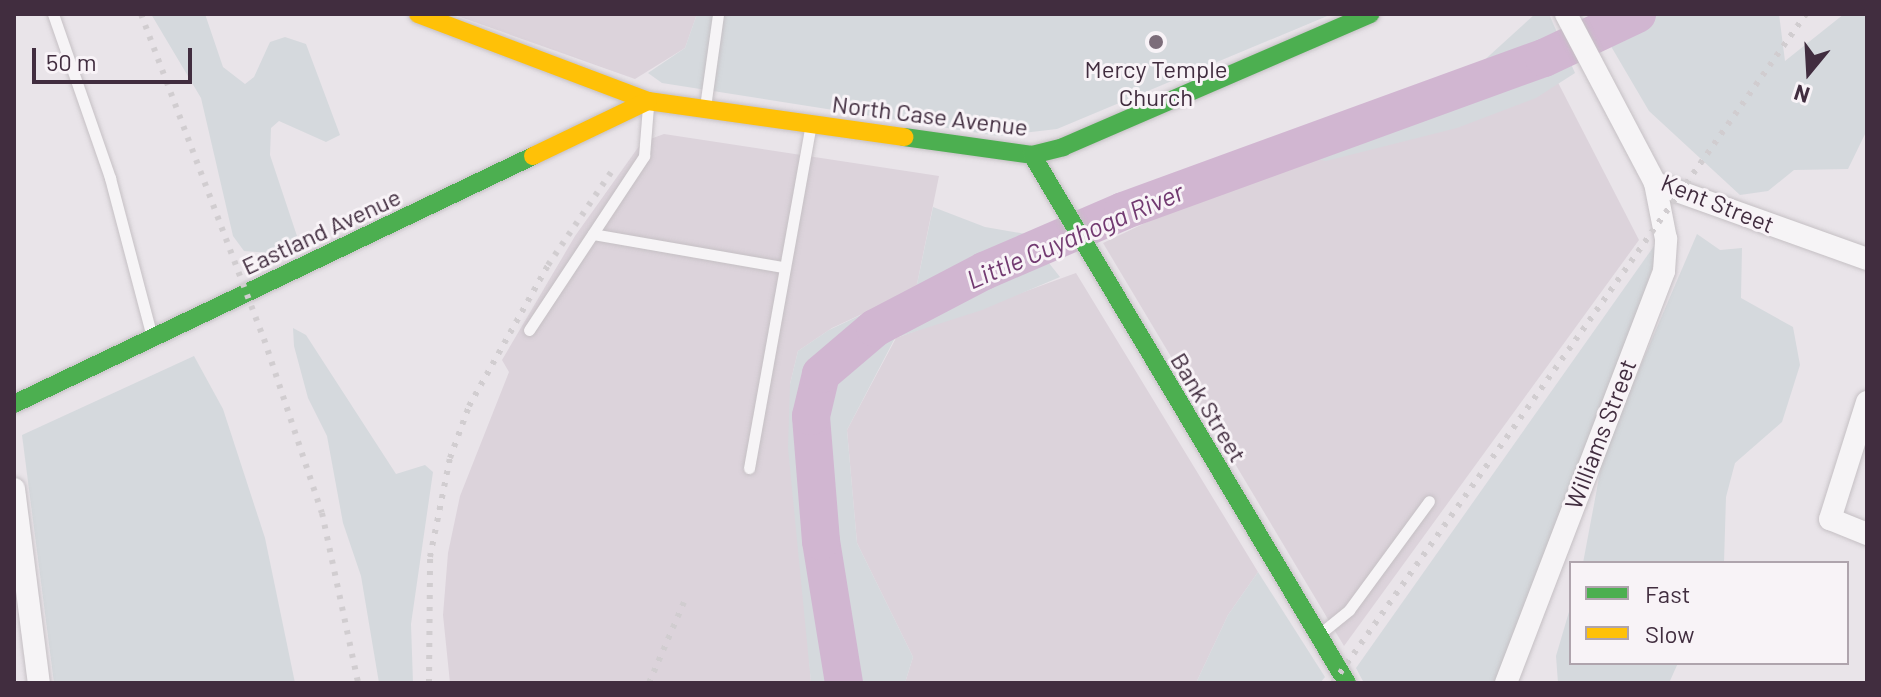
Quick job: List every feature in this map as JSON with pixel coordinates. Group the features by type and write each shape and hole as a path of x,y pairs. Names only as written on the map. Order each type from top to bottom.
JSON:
{"street":[{"name":"North Case Avenue","path":"418,14 648,101 1032,155 1063,147 1371,14"},
{"name":"Kent Street","path":"1566,14 1655,183 1866,257"},
{"name":"Eastland Avenue","path":"14,404 648,101"},
{"name":"Bank Street","path":"1032,155 1059,205 1347,683"},
{"name":"Williams Street","path":"1506,683 1664,271 1666,239 1655,183"},
{"path":"1867,402 1830,519 1867,534"},
{"path":"14,489 39,683"}],"lane":[{"path":"53,14 110,178 153,337"},
{"path":"705,108 718,14"},
{"path":"529,330 644,156 648,101"},
{"path":"749,468 782,267 811,124"},
{"path":"593,234 782,267"},
{"path":"1318,635 1349,610 1429,501"}],"shaded area":[{"path":"151,14 205,14 223,67 245,84 254,77 270,42 285,37 306,44 340,135 326,142 279,121 271,128 270,155 297,236 282,254 244,251 233,236 201,98"},
{"path":"452,14 697,14 685,48 635,79"},
{"path":"697,14 1332,14 1057,129 998,136 662,83 648,73 685,48"},
{"path":"1535,14 1549,14 1575,73 1536,98 1457,128 1326,161 1291,154 1294,145 1479,65"},
{"path":"1592,14 1779,14 1785,61 1844,14 1867,14 1867,130 1848,169 1794,170 1768,191 1740,195 1649,111"},
{"path":"1551,69 1639,240 1344,646 1103,243 1238,179"},
{"path":"664,134 939,176 916,289 832,328 798,351 790,384 811,683 450,683 443,615 448,553 460,496 509,372 502,360 575,236 642,142"},
{"path":"933,207 985,227 1026,234 1060,277 982,310 895,338 847,430 857,543 913,657 905,683 811,683 788,448 790,384 798,351 829,330 916,289"},
{"path":"1697,234 1720,250 1742,248 1741,298 1793,327 1800,365 1782,422 1735,463 1726,497 1724,561 1583,561 1604,451"},
{"path":"1654,246 1655,261 1501,683 1364,683 1356,668"},
{"path":"1076,273 1258,572 1228,615 1196,683 905,683 913,657 857,543 847,430 896,338"},
{"path":"293,328 306,335 396,474 425,465 433,472 411,624 413,683 379,683 361,576 343,523 327,436 308,398 294,346"},
{"path":"194,356 223,409 265,538 295,683 54,683 22,435"},
{"path":"1258,572 1325,677 1320,683 1196,683 1228,615"},
{"path":"1569,612 1569,665 1677,665 1669,683 1558,683 1556,656"}],"waterway":[{"name":"Little Cuyahoga River","path":"844,683 821,541 811,416 821,374 875,328 984,271 1123,211 1544,58 1637,14"}],"railway":[{"path":"141,14 264,339 322,513 358,683"},
{"path":"1333,683 1806,14"},
{"path":"429,683 430,557 450,458 469,406 548,265 612,171"},
{"path":"649,683 684,602"}],"traffic: fast":[{"path":"904,137 1032,155 1063,147 1371,14"},
{"path":"1032,155 1347,683"},
{"path":"14,404 533,156"}],"traffic: slow":[{"path":"418,14 648,101 904,137"},
{"path":"533,156 648,101"}],"place":[{"name":"Mercy Temple Church","path":"1156,42"}]}
